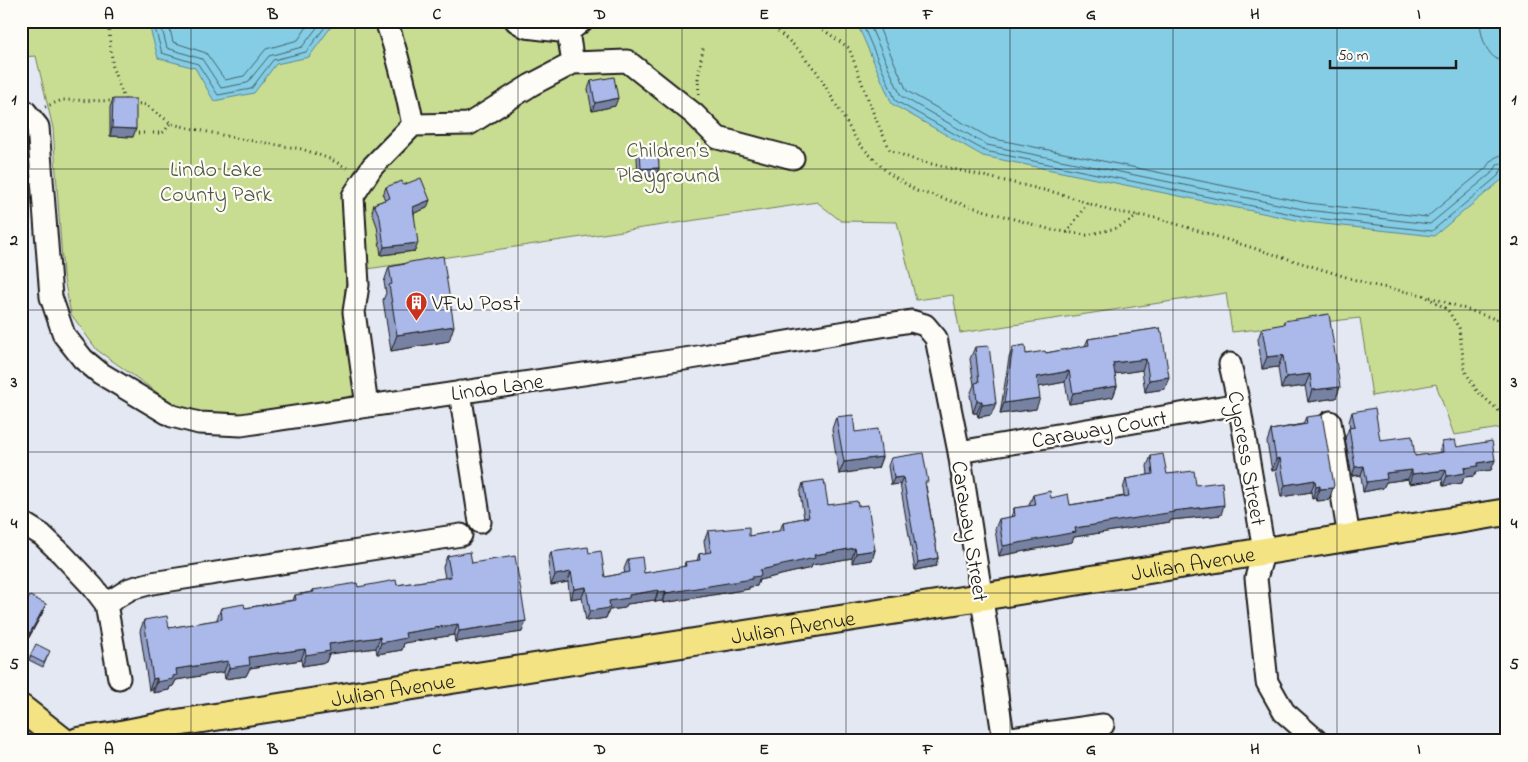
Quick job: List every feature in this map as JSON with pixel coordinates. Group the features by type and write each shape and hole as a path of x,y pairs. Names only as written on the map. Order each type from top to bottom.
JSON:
{"main road":[{"name":"Julian Avenue","path":"78,741 196,720 981,597 1507,512"},
{"path":"21,708 63,741"}],"street":[{"path":"386,21 406,88 412,125"},
{"path":"516,21 526,27 575,27 573,63"},
{"path":"367,406 354,312 358,285 352,196 372,167 412,125 468,124 531,85 573,63 627,60 694,114 718,138 793,158"},
{"name":"Lindo Lane","path":"25,111 38,127 51,297 64,335 83,359 100,374 172,416 199,423 241,425 691,358 911,322 925,325"},
{"name":"Caraway Street","path":"925,325 936,338 959,452 1004,740"},
{"name":"Cypress Street","path":"1230,364 1239,404 1264,551 1256,578 1267,682 1284,712 1317,741"},
{"path":"460,392 480,522"},
{"name":"Caraway Court","path":"959,452 1239,404"},
{"path":"1330,422 1349,537"},
{"path":"21,522 42,535 62,554 106,604 119,678"},
{"path":"106,604 130,589 152,583 462,534"},
{"path":"1004,740 1103,725"}],"path":[{"path":"108,21 113,69 125,101"},
{"path":"767,21 798,49 817,72 859,144 887,172 916,191 1068,233 1095,234 1117,228 1141,215"},
{"path":"811,21 849,48 874,115 890,150 915,160 1061,194 1111,211 1157,218 1372,286 1423,295 1507,323"},
{"path":"694,114 698,106 698,78 703,48"},
{"path":"25,111 62,100 125,101 146,105 170,123 235,138 302,148 347,167 362,181"},
{"path":"133,133 162,132 165,131 170,123"},
{"path":"1068,233 1087,203"},
{"path":"1423,295 1447,308 1460,328 1465,371 1477,391 1498,410 1507,411"}],"green space":[{"name":"Lindo Lake County Park","path":"21,21 1507,21 1507,427 1454,435 1436,384 1372,396 1360,318 1232,332 1226,293 960,333 953,295 916,300 897,222 841,221 817,202 347,272 344,297 357,395 246,415 209,416 175,405 97,350 71,314 63,274 53,128 36,56 21,57"}],"water":[{"path":"148,21 330,21 331,27 309,57 276,64 254,93 214,101 195,68 158,58"},
{"path":"856,21 1499,21 1507,51 1507,160 1504,178 1434,236 1306,222 983,156 892,104"}],"building":[{"path":"614,77 618,98 595,103 591,81"},
{"path":"113,99 136,99 136,129 112,128"},
{"path":"658,147 659,168 641,169 640,149"},
{"path":"421,178 430,200 413,207 418,243 384,247 380,218 374,204 390,198 386,187 402,181 403,185"},
{"name":"VFW Post","path":"443,256 454,326 397,335 389,285 392,284 389,267"},
{"path":"1329,314 1340,387 1312,390 1310,374 1286,377 1283,355 1267,357 1262,328 1284,324 1284,321"},
{"path":"1160,328 1169,377 1149,380 1146,359 1113,363 1117,386 1073,393 1069,371 1037,377 1040,398 1004,403 1013,347 1025,345 1026,354 1045,351 1046,353 1089,345 1088,339"},
{"path":"989,346 996,403 982,405 982,401 977,401 975,383 979,382 975,347"},
{"path":"1375,408 1380,440 1412,436 1415,456 1443,452 1442,442 1455,440 1457,447 1492,441 1495,460 1478,463 1478,466 1464,468 1465,473 1447,476 1446,470 1412,474 1412,470 1386,473 1387,479 1367,482 1364,466 1355,467 1349,428 1355,427 1352,412"},
{"path":"853,415 855,432 878,429 882,457 844,462 836,417"},
{"path":"1322,415 1333,488 1320,489 1320,486 1316,487 1315,480 1285,485 1280,458 1276,459 1271,430 1307,424 1306,417"},
{"path":"923,453 928,482 925,482 938,558 918,562 903,477 894,478 891,458"},
{"path":"1163,454 1167,474 1194,471 1196,485 1222,482 1224,505 1173,511 1075,528 1076,532 1003,546 999,519 1015,516 1014,508 1035,505 1033,495 1050,491 1051,498 1068,494 1070,505 1129,496 1126,479 1153,474 1151,456"},
{"path":"824,480 828,505 857,501 858,506 868,505 875,550 856,553 855,548 814,555 815,558 760,570 761,576 752,577 752,579 666,593 666,591 658,592 658,590 629,595 629,598 609,601 610,608 590,611 586,587 574,589 571,572 555,575 551,552 588,547 589,553 601,551 605,577 630,572 628,559 642,557 644,573 686,566 685,562 700,560 699,554 711,552 708,531 749,527 749,536 784,530 783,522 809,517 803,483"},
{"path":"470,552 472,563 515,556 526,621 459,631 458,624 405,633 406,638 381,643 380,637 329,644 330,651 306,655 305,649 249,657 250,665 229,668 228,661 176,669 177,675 173,676 173,679 157,682 157,678 153,679 144,620 167,616 169,628 222,619 221,608 244,604 245,608 296,600 295,595 314,592 313,590 357,583 358,587 396,580 397,585 451,577 447,556"},
{"path":"30,596 46,604 30,633 21,628 21,612"},
{"path":"36,644 50,651 44,663 30,656"}],"place":[{"name":"VFW Post","path":"416,321"}],"park label":[{"name":"Children’s Playground","path":"668,162"}]}
